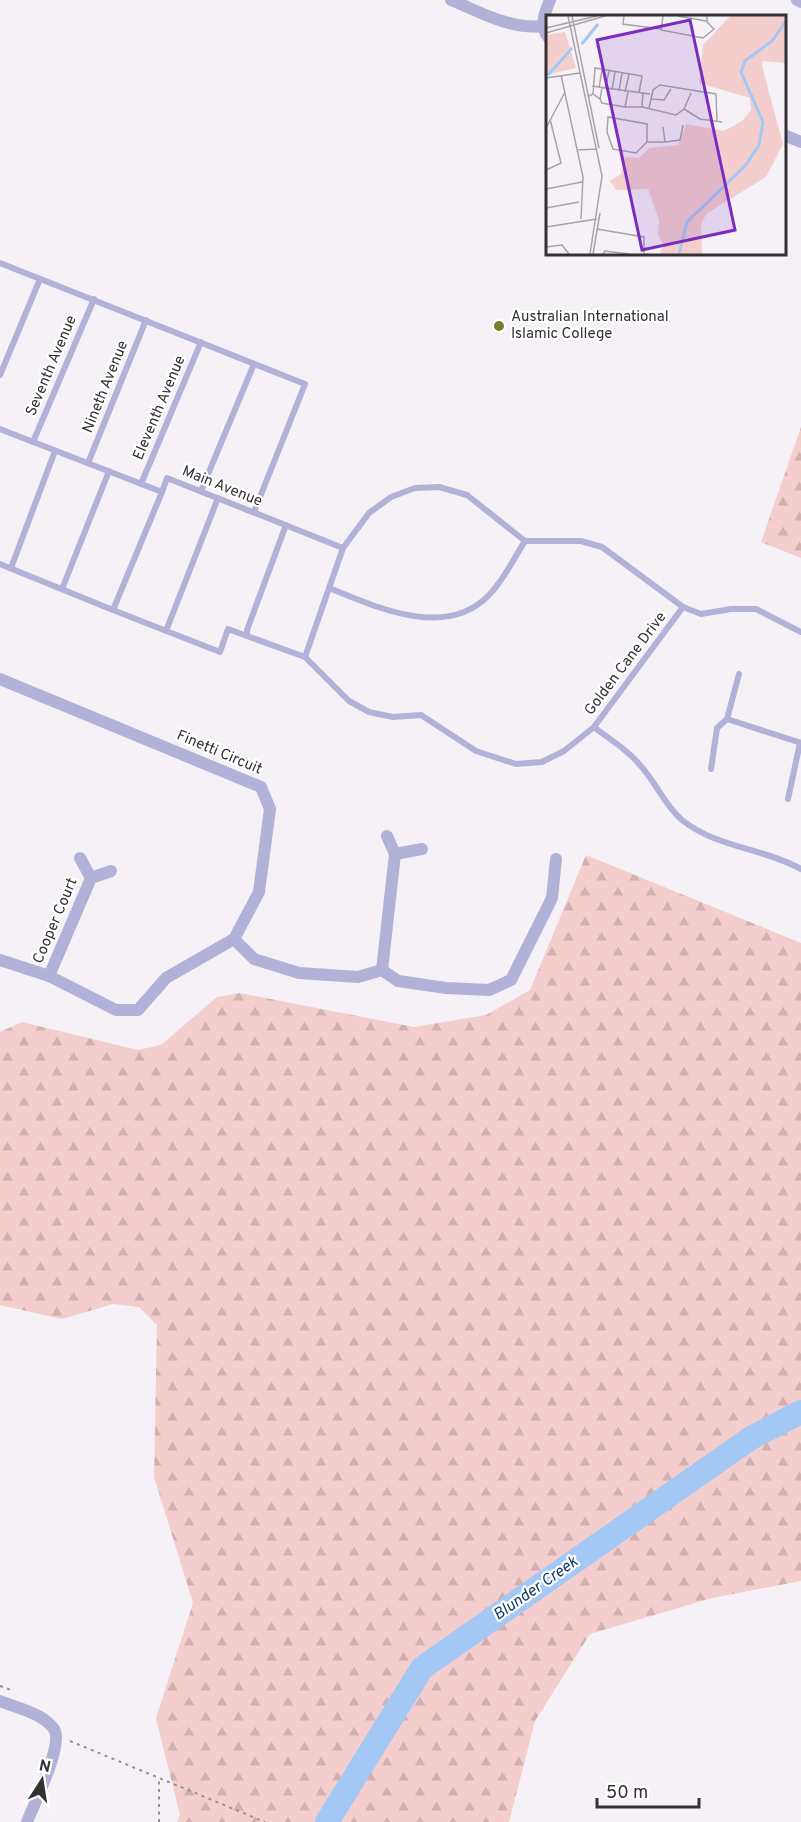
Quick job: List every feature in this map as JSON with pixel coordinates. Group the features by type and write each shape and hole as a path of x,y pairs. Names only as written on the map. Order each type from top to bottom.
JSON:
{"street":[{"path":"451,0 508,23 545,31"},
{"path":"548,15 550,0"},
{"path":"786,136 801,142"},
{"name":"Finetti Circuit","path":"0,679 261,787 270,809 260,892 234,939"},
{"path":"382,970 395,854 387,836"},
{"path":"395,854 422,849"},
{"name":"Cooper Court","path":"80,858 91,878"},
{"path":"382,970 398,981 446,988 489,990 511,980 552,898 556,859"},
{"name":"Cooper Court","path":"49,976 91,878 111,871"},
{"path":"0,960 49,976 116,1010 138,1010 166,978 234,939 254,959 300,973 358,977 382,970"},
{"path":"0,1701 41,1718 55,1730 57,1745 27,1822"}],"lane":[{"path":"0,263 305,384 254,512"},
{"path":"0,375 40,279"},
{"name":"Seventh Avenue","path":"33,442 94,299"},
{"name":"Nineth Avenue","path":"88,463 146,320"},
{"name":"Eleventh Avenue","path":"141,484 201,342"},
{"path":"201,491 254,364"},
{"path":"0,438 2,430"},
{"name":"Main Avenue","path":"2,430 162,492 167,478 343,548"},
{"path":"11,568 55,451"},
{"path":"62,589 109,471"},
{"path":"305,657 343,548 369,513 391,497 415,488 440,487 467,495 525,541 581,541 602,547 683,607 701,614 730,609 756,609 801,632"},
{"path":"113,610 162,492"},
{"path":"166,631 218,498"},
{"path":"0,564 219,652 228,629 247,636 247,630 286,525"},
{"path":"329,588 385,610 412,616 444,616 470,609 489,595 525,541"},
{"name":"Golden Cane Drive","path":"247,636 305,657 349,700 369,712 393,717 421,715 476,750 516,765 542,762 564,751 594,727 683,607"},
{"path":"711,769 717,728 727,719 739,674"},
{"path":"727,719 800,743 788,799"},
{"path":"594,727 640,765 681,819 711,838 779,857 801,869"}],"path":[{"path":"70,1741 265,1822"},
{"path":"159,1777 159,1822"}],"green space":[{"path":"801,427 801,558 761,542"},
{"path":"586,855 801,943 801,1581 712,1598 590,1634 535,1721 509,1822 177,1822 180,1815 156,1718 193,1603 154,1477 157,1325 139,1307 113,1304 62,1319 0,1305 0,1032 22,1022 138,1050 161,1045 217,997 240,993 414,1027 486,1015 530,990"}],"waterway":[{"name":"Blunder Creek","path":"327,1822 422,1668 751,1438 801,1412"}],"place":[{"name":"Australian International Islamic College","path":"499,326"}]}
